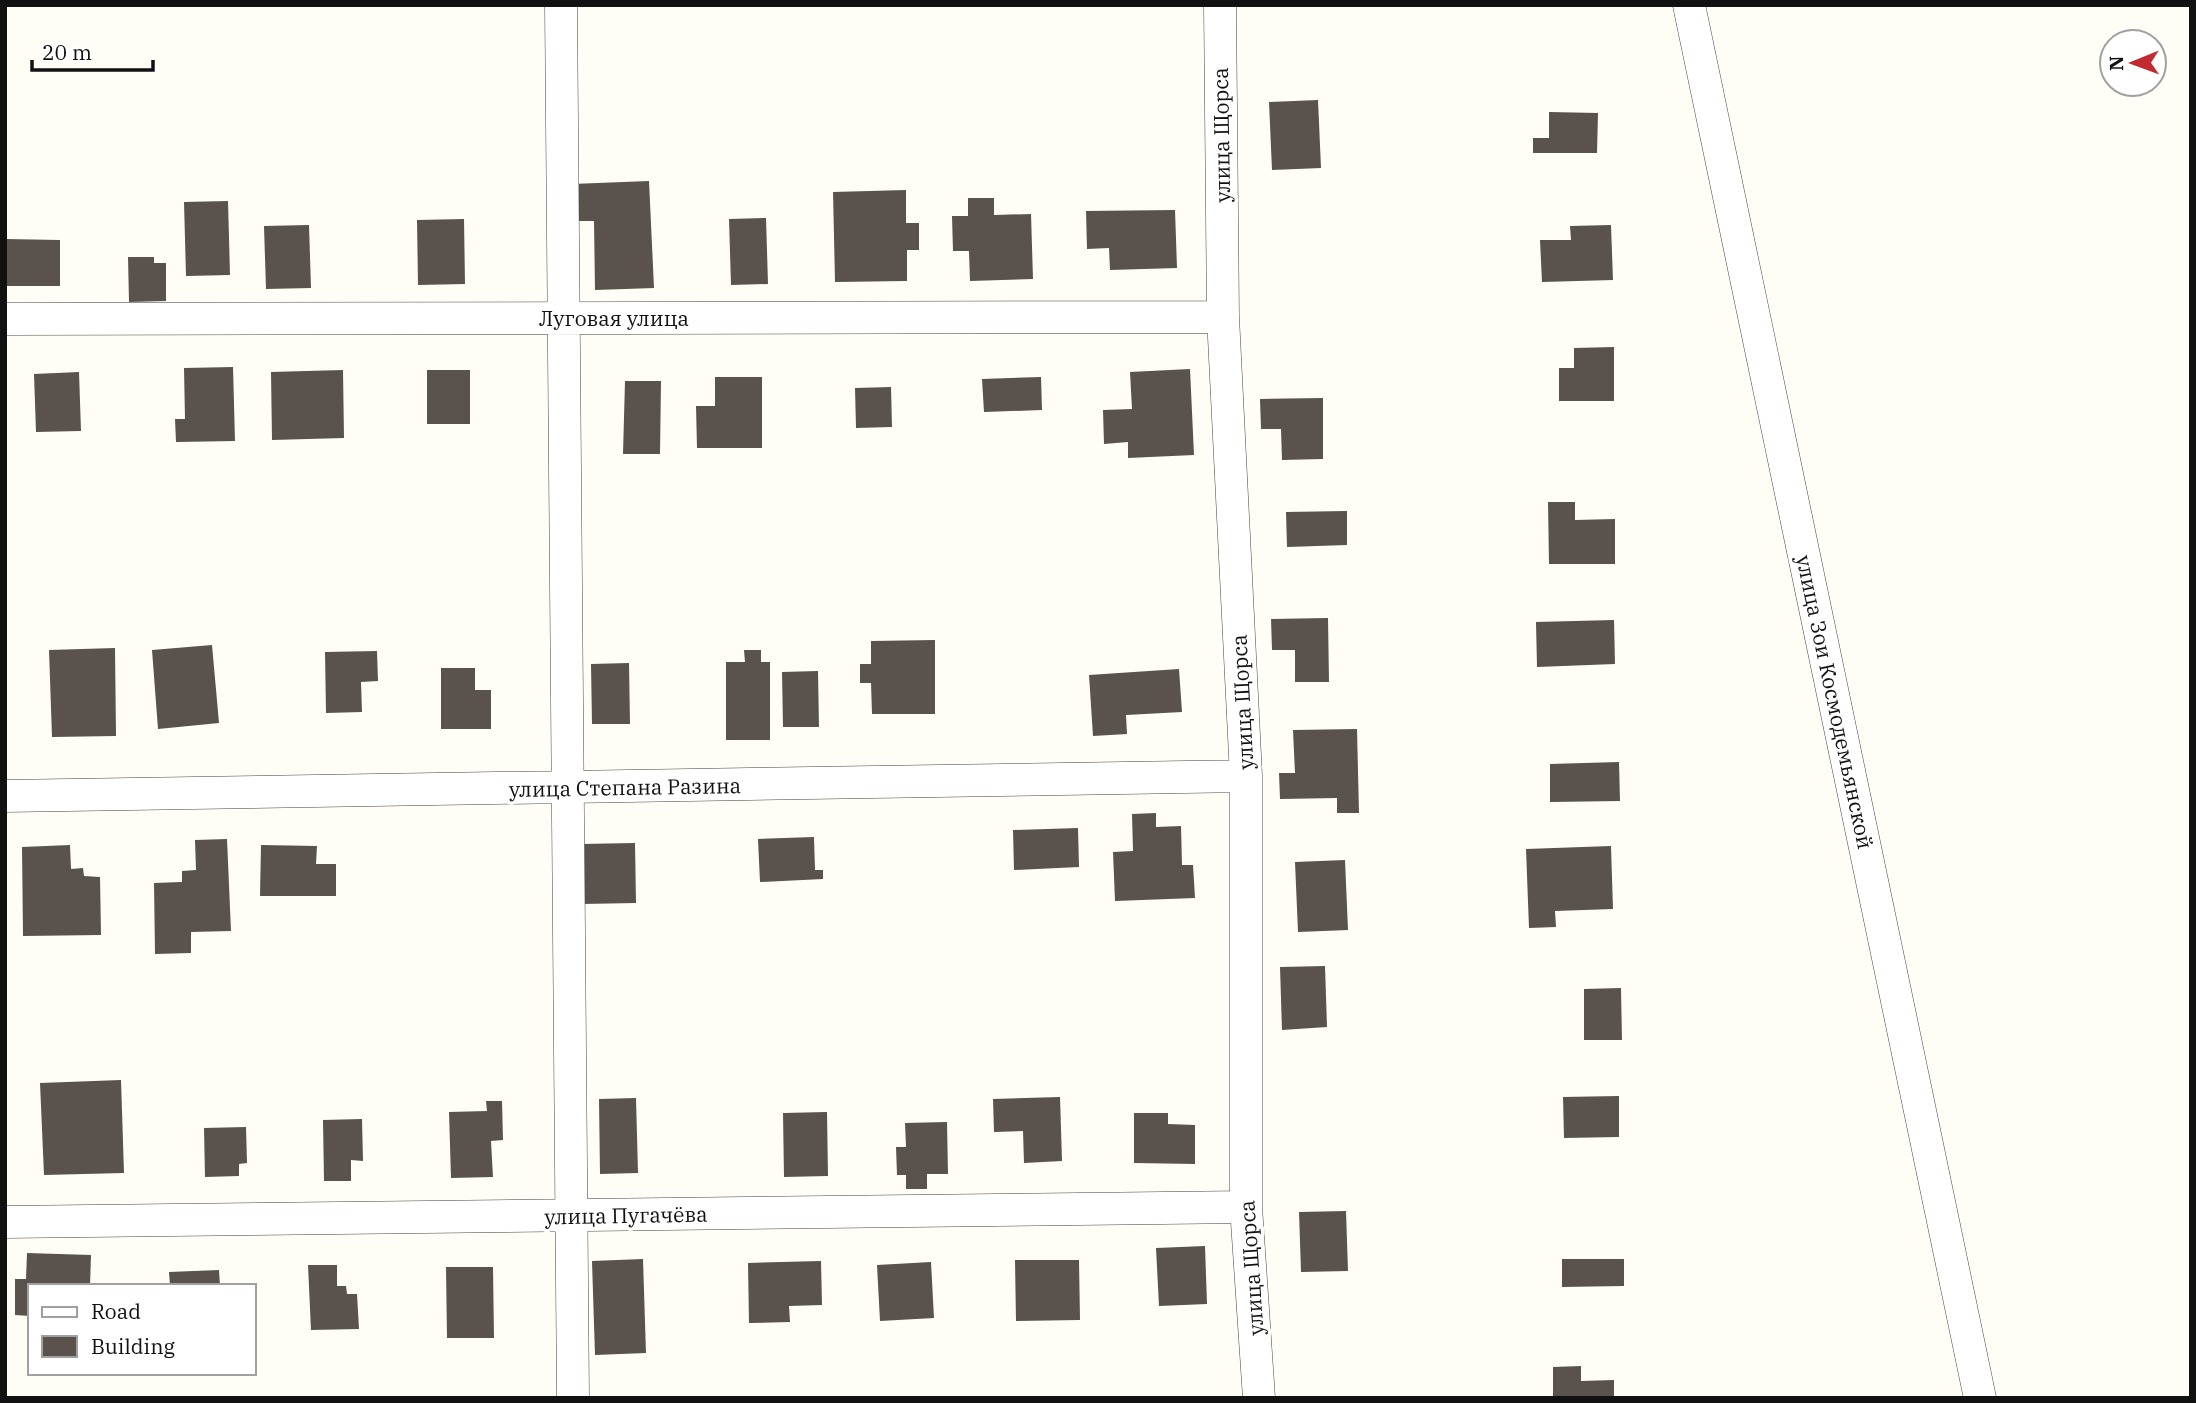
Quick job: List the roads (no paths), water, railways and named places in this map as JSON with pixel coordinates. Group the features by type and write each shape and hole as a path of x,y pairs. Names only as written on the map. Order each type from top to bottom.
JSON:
{"street":[{"path":"561,5 573,1398"},
{"name":"улица Щорса","path":"1220,5 1223,317 1246,776 1246,1207 1259,1398"},
{"name":"улица Зои Космодемьянской","path":"1689,5 1980,1398"},
{"name":"Луговая улица","path":"5,319 1223,317"},
{"name":"улица Степана Разина","path":"5,796 1246,776"},
{"name":"улица Пугачёва","path":"5,1222 1246,1207"}]}
